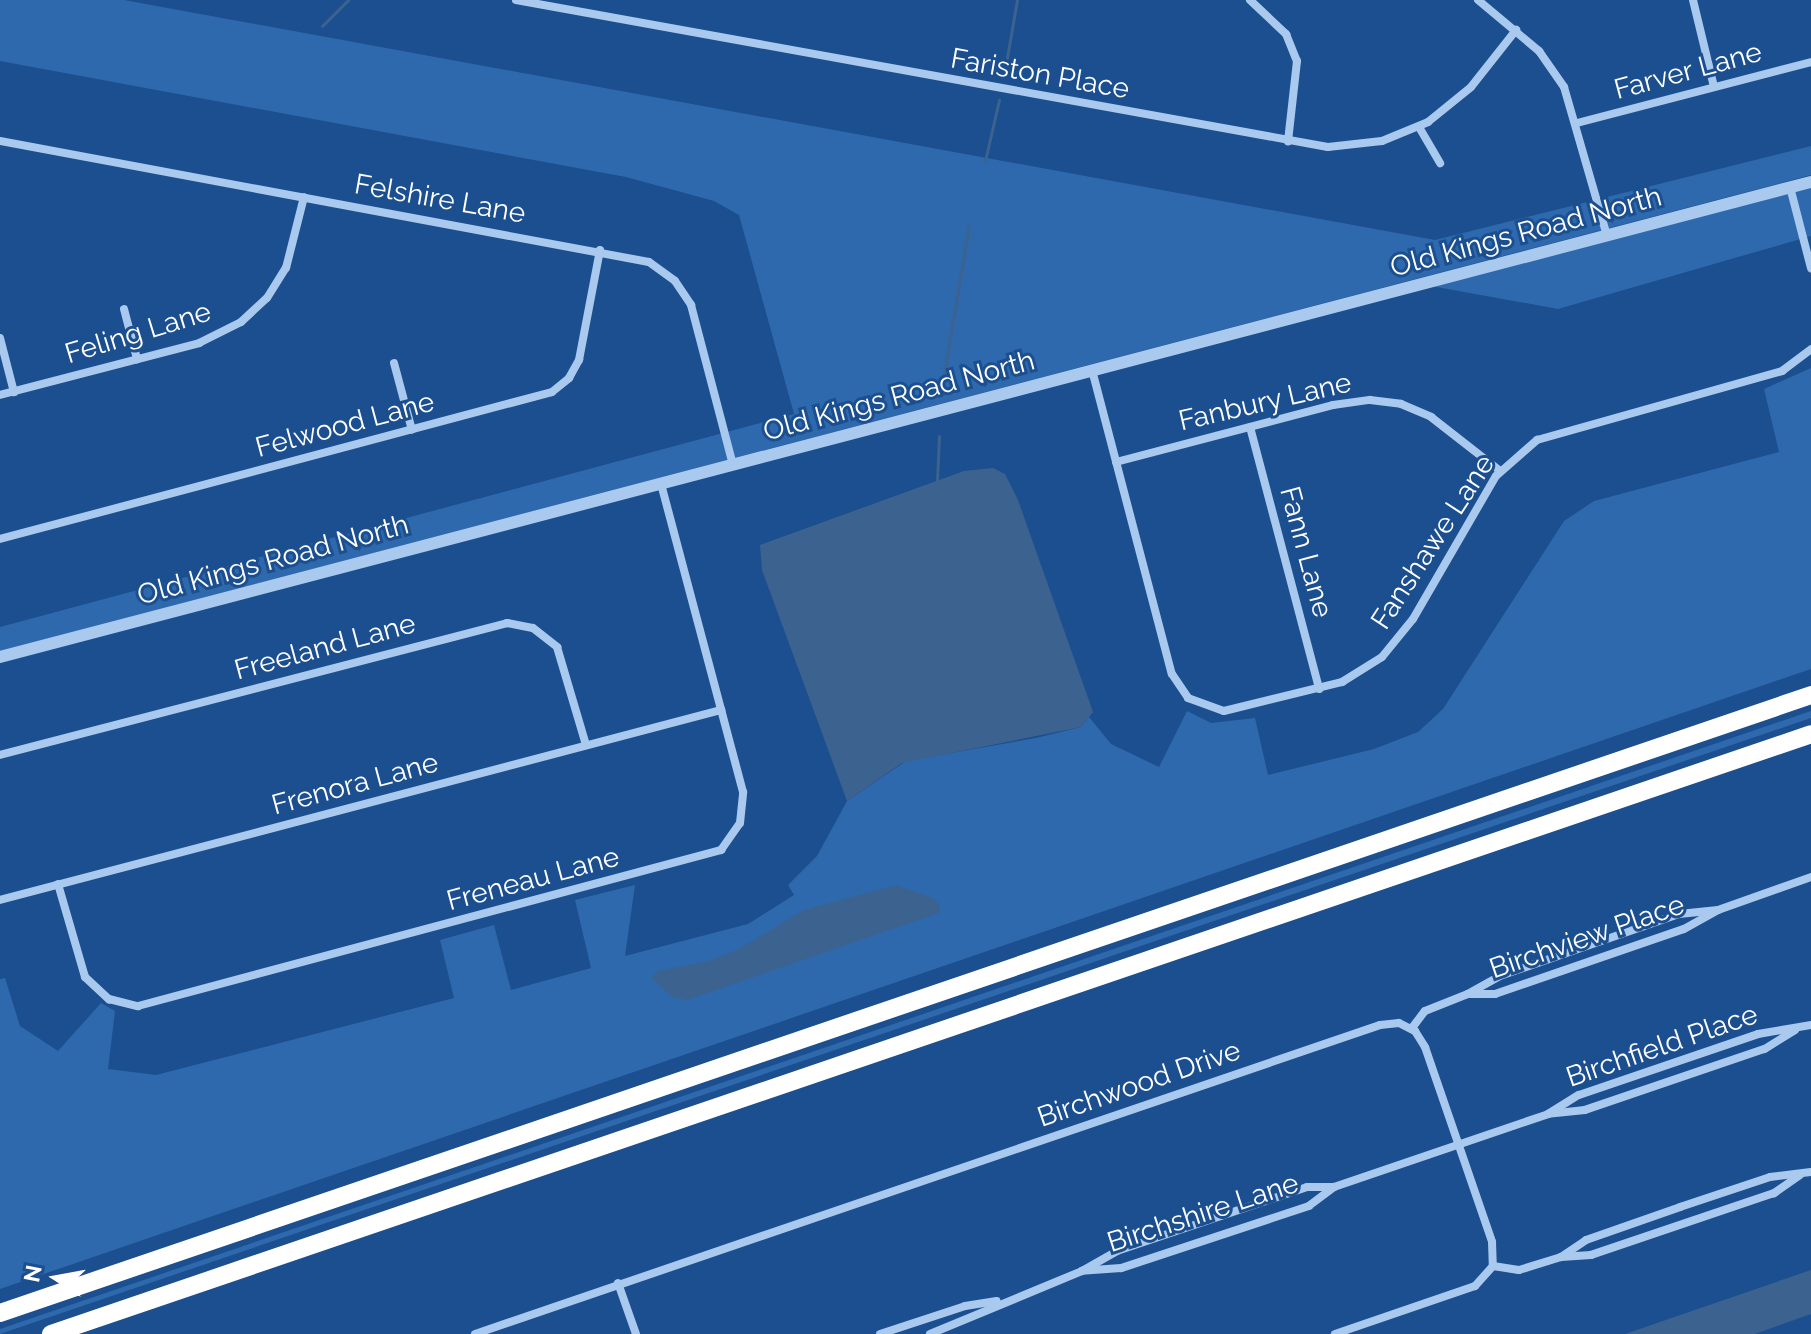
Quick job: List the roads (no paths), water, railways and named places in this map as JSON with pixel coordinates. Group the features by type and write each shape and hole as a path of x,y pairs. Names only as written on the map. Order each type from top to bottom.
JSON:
{"highway":[{"path":"0,1313 1811,695"},
{"path":"51,1334 1811,734"}],"street":[{"name":"Fariston Place","path":"516,0 569,5 1288,141 1354,146 1419,127 1464,94 1516,30"},
{"path":"1250,0 1286,34 1297,61 1288,141"},
{"path":"1478,0 1516,30 1553,67 1577,123 1607,236"},
{"path":"1693,0 1714,87"},
{"name":"Farver Lane","path":"1577,123 1811,62"},
{"path":"1419,127 1440,163"},
{"name":"Felshire Lane","path":"0,141 600,250 657,266 684,293 733,465"},
{"name":"Old Kings Road North","path":"0,657 1811,182"},
{"path":"1790,187 1811,268"},
{"name":"Feling Lane","path":"0,395 212,338 258,307 286,268 304,197"},
{"name":"Felwood Lane","path":"0,539 537,398 565,383 582,351 600,250"},
{"path":"124,309 137,359"},
{"path":"0,338 14,392"},
{"name":"Fanshawe Lane","path":"1092,370 1167,657 1183,693 1211,709 1231,711 1319,689 1359,675 1398,640 1500,471 1524,448 1556,431 1782,371 1811,349"},
{"path":"394,363 412,430"},
{"name":"Fanbury Lane","path":"1116,462 1348,402 1394,402 1439,421 1500,471"},
{"name":"Fann Lane","path":"1250,427 1319,689"},
{"name":"Freneau Lane","path":"58,884 90,985 123,1005 155,1003 715,854 736,833 744,804 661,484"},
{"name":"Freeland Lane","path":"0,755 507,623 533,628 557,647 586,745"},
{"name":"Frenora Lane","path":"0,900 721,710"},
{"name":"Birchview Place","path":"1468,994 1520,986 1684,929 1718,910 1811,877"},
{"name":"Birchview Place","path":"1412,1028 1425,1011 1468,994 1500,976 1679,914 1718,910"},
{"name":"Birchwood Drive","path":"475,1334 1380,1025 1412,1028"},
{"name":"Birchfield Place","path":"1458,1145 1548,1114 1579,1095 1743,1039 1811,1025"},
{"path":"1335,1334 1472,1287 1493,1266 1492,1242 1425,1047 1412,1028"},
{"name":"Birchfield Place","path":"1548,1114 1585,1110 1764,1049 1795,1030"},
{"name":"Birchshire Lane","path":"1082,1271 1121,1268 1309,1206 1334,1187 1458,1145"},
{"path":"1561,1257 1586,1240 1680,1207 1770,1177 1811,1172"},
{"path":"1493,1266 1519,1270 1561,1257 1591,1255 1774,1193 1800,1175"},
{"name":"Birchshire Lane","path":"930,1334 970,1320 1001,1301 1082,1271 1117,1251 1307,1187 1334,1187"},
{"path":"618,1283 636,1334"},
{"name":"Birchshire Lane","path":"880,1334 965,1306 1001,1301"}],"waterway":[{"path":"322,26 348,0"},
{"path":"1004,75 1017,0"},
{"path":"985,161 999,100"},
{"path":"943,380 969,225"},
{"path":"937,480 939,436"}]}
